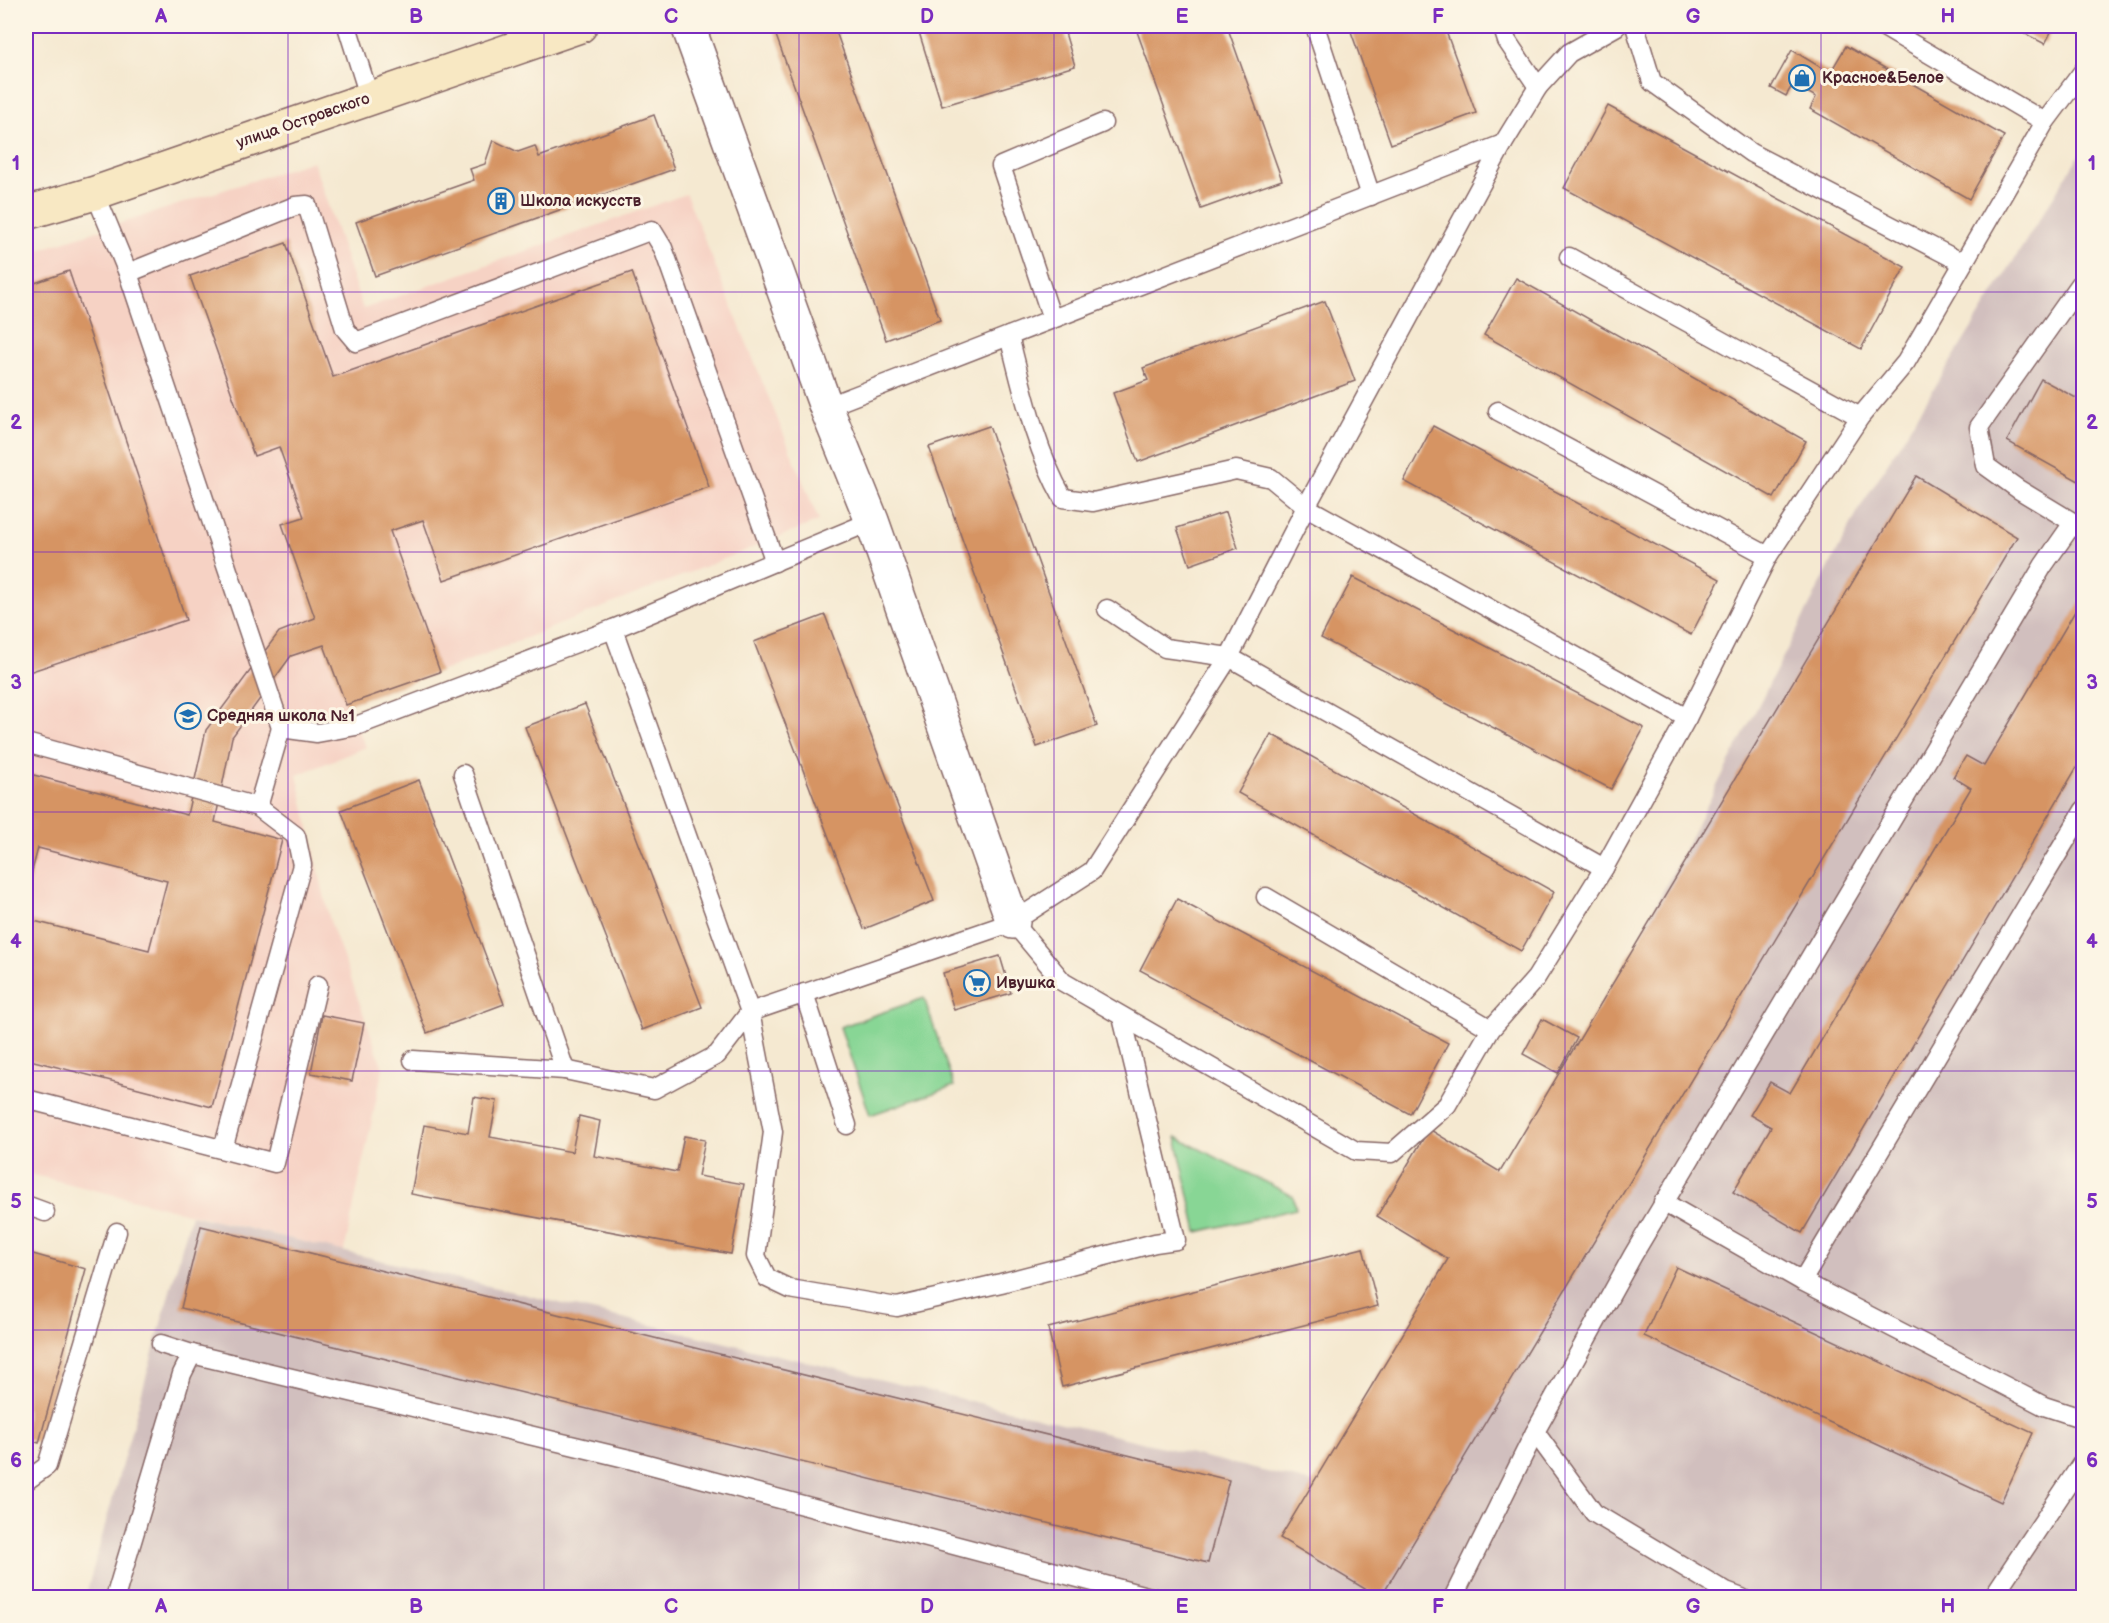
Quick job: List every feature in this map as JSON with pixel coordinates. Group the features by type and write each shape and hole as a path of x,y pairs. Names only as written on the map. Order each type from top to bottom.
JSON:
{"street":[{"name":"улица Островского","path":"26,213 94,193 580,26"},
{"path":"688,26 826,407 872,521 1013,922"}],"lane":[{"path":"348,26 370,99"},
{"path":"1315,26 1371,196"},
{"path":"1502,26 1507,40 1538,87"},
{"path":"413,1060 565,1070 654,1089 717,1055 750,1012 1013,922 1092,871 1229,657 1306,507 1503,144 1538,87 1569,53 1617,26"},
{"path":"1635,26 1652,82 1761,159 1963,263"},
{"path":"1882,26 2045,122"},
{"path":"1013,922 1063,982 1356,1151 1392,1153 1447,1105 1491,1029 1536,978 1604,868 1687,718 1768,556 1860,417 1906,362 2045,122 2084,70"},
{"path":"1052,320 1001,166 1103,123"},
{"path":"826,407 1503,144"},
{"path":"94,193 128,273 281,728 258,807"},
{"path":"128,273 295,206 307,205 345,329 356,342 652,230 663,248 775,562"},
{"path":"1569,257 1860,417"},
{"path":"1453,1598 1535,1432 1663,1202 2043,566 2078,526 1986,466 1979,427 2084,279"},
{"path":"1009,336 1026,401 1050,475 1064,498 1094,502 1236,470 1271,477 1306,507 1687,718"},
{"path":"1498,411 1768,556"},
{"path":"281,728 317,733 356,726 613,629 872,521"},
{"path":"1107,609 1165,648 1229,657 1604,868"},
{"path":"613,629 750,1012 773,1132 756,1256 767,1278 790,1289 897,1307 1155,1243 1176,1240 1122,1017"},
{"path":"26,743 258,807 296,836 302,865 223,1149"},
{"path":"463,774 565,1070"},
{"path":"1802,1281 2084,810"},
{"path":"1266,897 1491,1029"},
{"path":"26,1099 275,1163 318,985"},
{"path":"804,993 847,1125"},
{"path":"1663,1202 1802,1281 2044,1406 2084,1419"},
{"path":"26,1205 45,1212"},
{"path":"26,1481 47,1466 117,1232"},
{"path":"161,1344 192,1354 625,1458 1154,1598"},
{"path":"115,1598 182,1374 192,1354"},
{"path":"1535,1432 1593,1513 1726,1592 1742,1598"},
{"path":"1992,1598 2084,1460"}],"shaded area":[{"path":"2083,149 2083,1597 85,1598 191,1215 1313,1483 1500,1172 1637,965 1642,932 1858,511"},
{"name":"Средняя школа №1","path":"313,161 363,309 686,194 819,521 440,672 346,705 366,747 297,775 330,921 383,1068 344,1252 26,1173 26,254"}],"green space":[{"path":"924,998 954,1086 870,1115 840,1027"},
{"path":"1176,1137 1293,1196 1296,1209 1197,1232"}],"building":[{"path":"785,26 834,26 940,320 886,340 774,30"},
{"path":"930,26 1063,26 1075,66 942,106 918,29"},
{"path":"1135,26 1227,26 1282,180 1201,209"},
{"path":"1349,26 1444,26 1476,113 1391,144"},
{"path":"2010,26 2054,26 2045,44"},
{"path":"1846,46 2004,136 1969,199 1810,109 1816,97 1793,84 1786,96 1771,88 1792,50 1830,73"},
{"path":"1608,106 1905,267 1861,349 1564,188"},
{"name":"Школа искусств","path":"654,115 674,169 375,276 356,222 474,180 470,169 485,164 493,140 518,152 535,146 539,157"},
{"path":"286,243 333,377 632,272 709,487 444,580 423,520 390,531 440,672 346,705 324,645 291,656 232,737 215,822 282,840 212,1107 26,1059 26,919 149,950 167,881 38,848 26,894 26,773 187,815 206,730 279,632 315,618 282,524 304,517 279,447 254,456 190,276"},
{"path":"69,271 186,620 26,673 26,286"},
{"path":"1516,278 1806,441 1774,498 1484,335"},
{"path":"1325,301 1355,381 1138,462 1113,393 1148,380 1143,368"},
{"path":"2041,379 2076,398 2084,384 2084,484 2007,441"},
{"path":"989,426 1097,726 1037,747 929,447"},
{"path":"1433,426 1720,579 1691,635 1404,481"},
{"path":"1916,476 2017,537 1380,1598 1280,1538 1448,1259 1377,1216 1429,1129 1500,1172"},
{"path":"1226,512 1238,548 1190,565 1177,528"},
{"path":"1353,577 1644,728 1611,789 1321,638"},
{"path":"2084,596 2084,755 1802,1233 1733,1192 1771,1127 1750,1115 1770,1082 1790,1093 1971,788 1953,777 1966,756 1984,766"},
{"path":"825,615 934,901 864,929 754,642"},
{"path":"585,704 702,1007 642,1030 525,727"},
{"path":"1271,734 1554,892 1521,951 1238,793"},
{"path":"419,780 504,1004 427,1033 341,810"},
{"path":"1177,899 1448,1043 1410,1114 1140,970"},
{"name":"Ивушка","path":"1000,956 1011,993 954,1010 943,973"},
{"path":"322,1015 364,1023 352,1081 311,1073"},
{"path":"1542,1019 1577,1038 1558,1073 1523,1054"},
{"path":"474,1097 497,1101 490,1137 572,1152 579,1116 600,1121 594,1156 677,1172 684,1136 705,1140 698,1176 744,1184 731,1254 411,1194 424,1125 468,1133"},
{"path":"201,1226 1229,1480 1208,1563 181,1308"},
{"path":"1363,1248 1378,1306 1062,1387 1048,1328"},
{"path":"26,1252 86,1269 39,1443 26,1439"},
{"path":"1676,1267 2033,1433 2001,1502 1644,1336"}],"place":[{"name":"Красное&Белое","path":"1802,78"},
{"name":"Школа искусств","path":"501,201"},
{"name":"Средняя школа №1","path":"188,716"},
{"name":"Ивушка","path":"977,983"}]}
